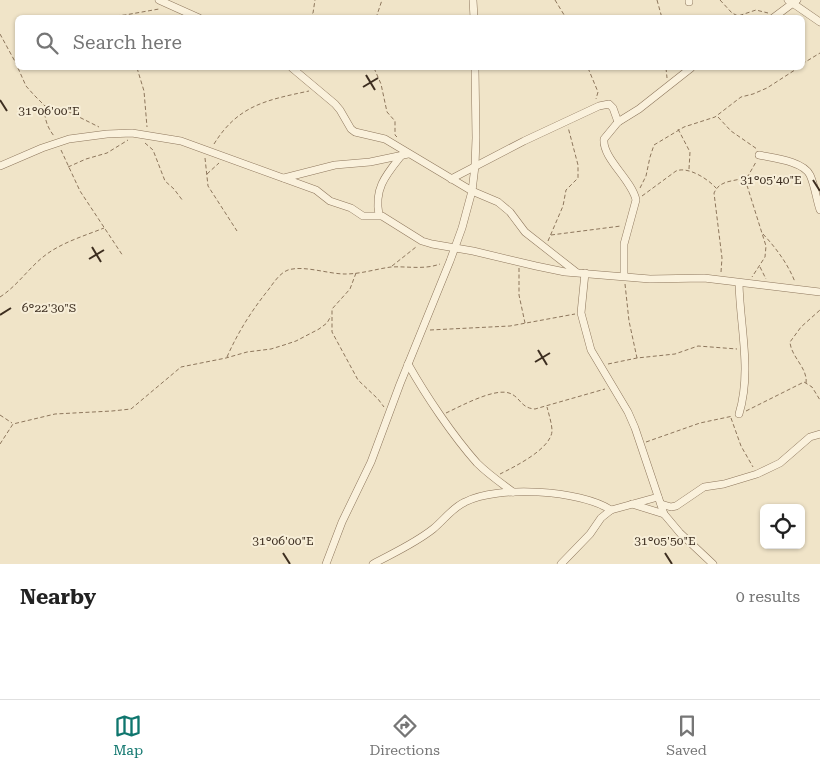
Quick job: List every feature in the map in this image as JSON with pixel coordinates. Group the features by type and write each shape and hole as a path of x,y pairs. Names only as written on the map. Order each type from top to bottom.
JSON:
{"street":[{"path":"159,0 193,15"},
{"path":"473,0 474,15"},
{"path":"776,15 793,1 820,22"},
{"path":"294,70 340,110 348,125 355,132 385,140 404,155 452,178 472,191 498,202 510,212 525,232 577,273"},
{"path":"326,564 371,462 455,248 472,191 475,166 475,70"},
{"path":"624,276 624,244 635,198 605,148 604,144 607,134 618,122 639,109 688,70"},
{"path":"452,178 589,110 609,104 614,108 618,122"},
{"path":"0,166 58,142 110,134 132,133 172,139 316,190 330,201 350,208 363,216 380,216 422,241 577,273 650,279 704,278 820,292"},
{"path":"284,178 335,165 370,162 404,155"},
{"path":"380,216 378,196 380,186 387,174 404,155"},
{"path":"759,155 797,164 805,168 812,180 820,210"},
{"path":"585,273 581,313 591,350 635,428 664,514 680,533 713,564"},
{"path":"739,283 740,312 745,349 745,390 739,414"},
{"path":"408,364 441,415 478,463 514,492"},
{"path":"659,500 664,506 676,506 704,487 724,484 757,474 780,463 810,438 820,434"},
{"path":"373,564 410,545 432,530 462,503 478,497 514,492 559,495 587,499 611,510"},
{"path":"561,564 611,510 632,504 659,500"},
{"path":"632,504 664,514"}],"path":[{"path":"310,15 313,12 315,0"},
{"path":"377,15 382,0"},
{"path":"555,0 564,15"},
{"path":"657,0 661,15"},
{"path":"720,0 735,15"},
{"path":"129,15 169,4"},
{"path":"741,15 756,10 769,15"},
{"path":"0,34 15,62"},
{"path":"805,62 820,53"},
{"path":"19,70 26,86 46,106 84,118 110,134 131,139 107,153 68,167"},
{"path":"138,70 144,91 148,136"},
{"path":"375,70 381,84 387,112 396,123 395,135 401,140"},
{"path":"589,70 598,92 598,96 589,110"},
{"path":"666,70 667,86"},
{"path":"635,198 646,176 653,148 678,129 717,116 741,97 767,88 795,70"},
{"path":"236,231 208,186 206,151 232,121 247,110 265,102 317,89"},
{"path":"46,106 44,115 46,122 58,142 80,191 123,256"},
{"path":"717,116 731,131 754,147 759,155 751,172 745,178 722,183 714,194 722,258 720,280"},
{"path":"545,246 563,206 566,190 578,178 578,165 567,120"},
{"path":"678,129 690,152 689,170"},
{"path":"139,140 153,150 165,181 183,201"},
{"path":"207,174 225,158"},
{"path":"635,198 676,171 683,169 689,170 710,182 716,189"},
{"path":"745,178 766,246 766,253 747,284"},
{"path":"550,235 630,225"},
{"path":"0,297 14,287 45,255 61,246 104,228"},
{"path":"762,233 773,244 795,280 798,290"},
{"path":"390,268 422,241"},
{"path":"226,358 243,323 284,272 302,269 329,273 356,273 418,266 430,268 450,261"},
{"path":"519,262 518,286 525,324"},
{"path":"760,265 769,286"},
{"path":"0,444 13,424 55,414 131,408 181,367 248,352 271,349 296,341 324,326 331,316 335,303 350,289 356,273"},
{"path":"624,276 629,322 637,358"},
{"path":"806,382 806,374 792,350 790,342 801,327 820,310"},
{"path":"422,330 525,324 581,313"},
{"path":"331,316 332,332 358,380 378,399 389,414"},
{"path":"600,367 617,361 675,354 698,346 745,349"},
{"path":"441,415 482,397 502,393 509,393 529,409 547,407 613,387"},
{"path":"494,477 534,455 548,439 552,430 547,407"},
{"path":"0,415 13,424"},
{"path":"731,417 741,446 757,474"}]}
